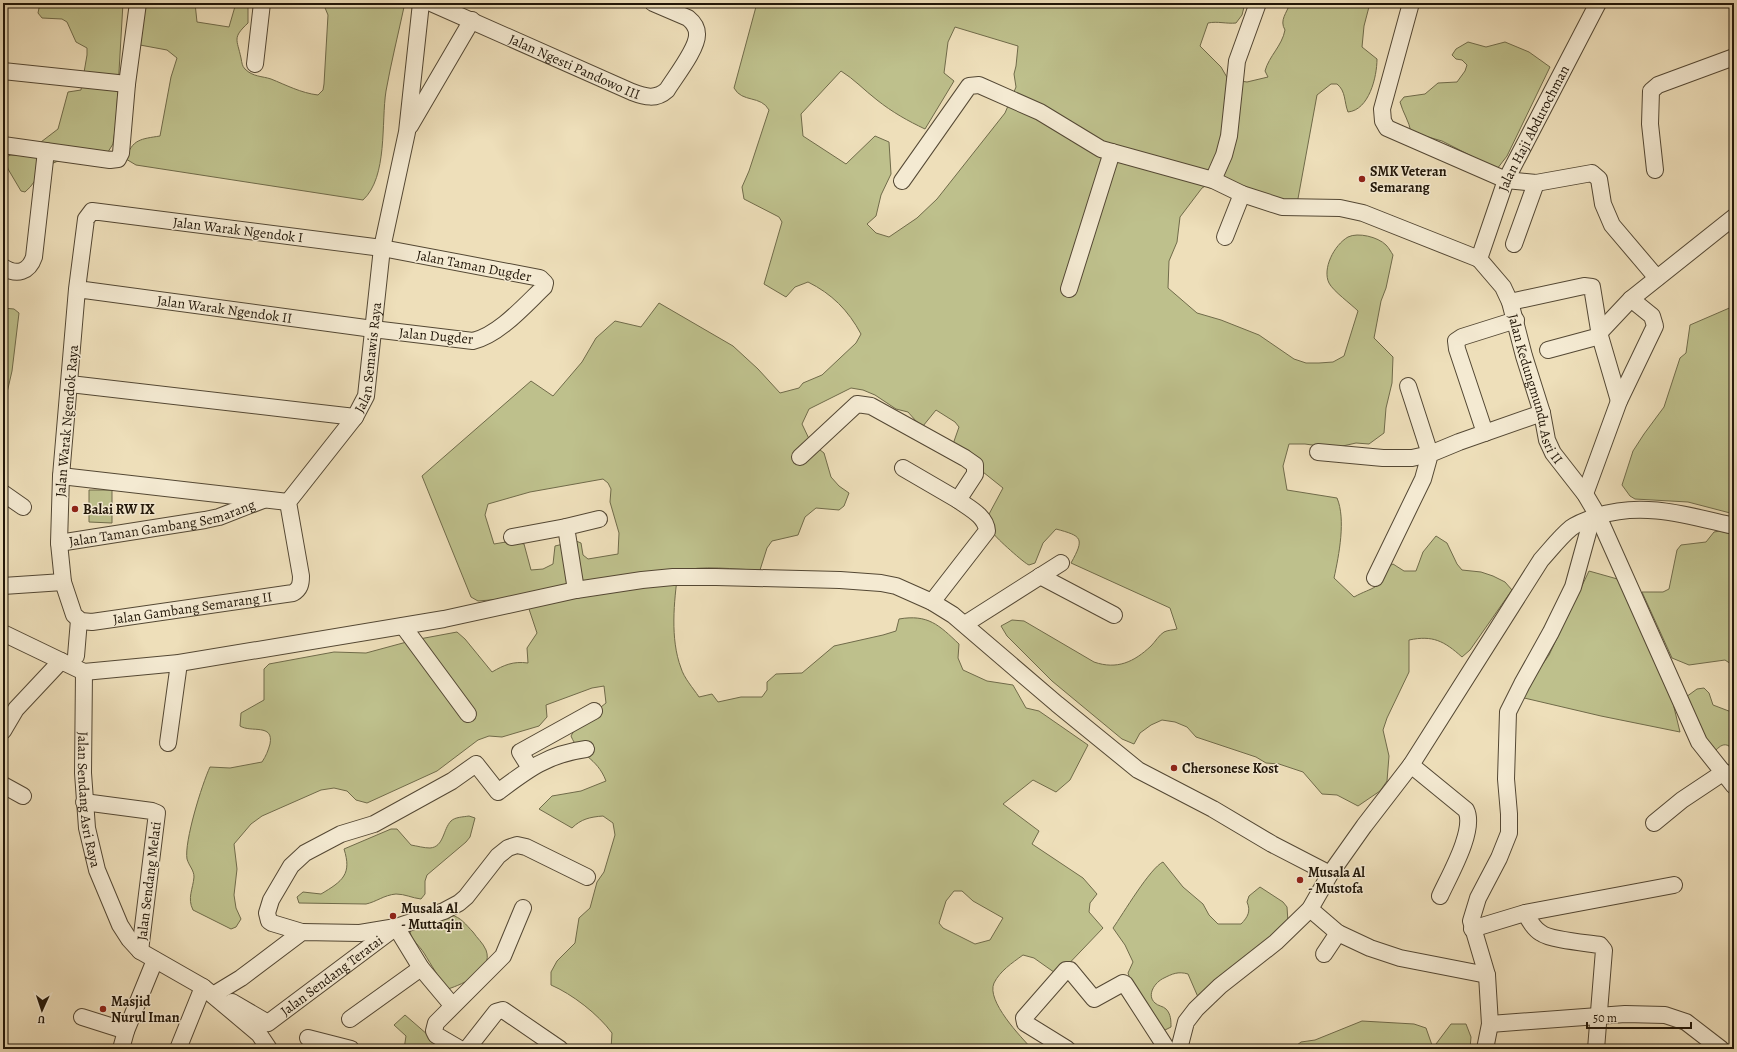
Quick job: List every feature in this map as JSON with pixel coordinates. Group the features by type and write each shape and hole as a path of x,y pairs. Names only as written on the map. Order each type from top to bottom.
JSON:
{"street":[{"path":"3,145 110,160 118,159 121,154 127,84 138,3"},
{"path":"255,64 262,3"},
{"name":"Jalan Semawis Raya","path":"70,384 355,417 366,396 382,248 407,132 421,3"},
{"name":"Jalan Ngesti Pandowo III","path":"431,3 632,92 649,97 662,94 667,90 697,42 698,32 692,22 653,3"},
{"path":"1213,180 1224,156 1229,136 1237,61 1258,3"},
{"path":"1412,3 1382,109 1383,122 1387,128 1506,180 1536,183 1592,172 1599,179 1603,204 1612,225 1657,278"},
{"name":"Jalan Haji Abdurochman","path":"1479,259 1506,180 1598,3"},
{"name":"Jalan Semawis Raya","path":"407,132 472,20"},
{"path":"1655,170 1650,124 1651,91 1658,85 1734,57"},
{"path":"3,71 127,84"},
{"path":"902,181 969,86 973,85 985,87 1040,112 1089,143 1112,152 1213,180 1242,194 1282,207 1340,208 1363,213 1479,259"},
{"path":"3,268 12,271 25,270 29,268 32,262 40,150"},
{"path":"1069,289 1112,152"},
{"path":"1514,244 1536,183"},
{"path":"1225,237 1242,194"},
{"name":"Jalan Warak Ngendok I","path":"95,211 382,248"},
{"name":"Jalan Warak Ngendok Raya","path":"85,621 74,615 63,582 59,543 61,476 77,289 86,219 90,213 95,211"},
{"path":"1548,350 1599,334 1631,299 1734,217"},
{"name":"Jalan Taman Dugder","path":"382,248 540,278 544,281 544,287 516,314"},
{"name":"Jalan Kedungmundu Asri II","path":"1479,259 1504,287 1510,302 1516,320 1524,356 1542,413 1547,440 1553,453 1586,494 1595,517 1699,742 1734,786"},
{"path":"1510,302 1591,286 1593,289 1599,334 1619,401"},
{"name":"Jalan Warak Ngendok II","path":"77,289 373,329"},
{"path":"1586,494 1619,401 1654,326 1652,316 1631,299"},
{"name":"Jalan Dugder","path":"373,329 473,341 487,336 516,314"},
{"path":"1485,433 1457,349 1456,341 1462,337 1516,320"},
{"path":"1375,578 1423,479 1430,454 1408,386"},
{"path":"800,457 857,404 871,406 975,465 975,474 958,500"},
{"path":"1318,452 1383,458 1412,458 1430,454 1542,413"},
{"path":"288,502 355,417"},
{"path":"903,468 958,500 987,524 987,531 932,602"},
{"name":"Jalan Taman Gambang Semarang","path":"61,476 288,502"},
{"path":"3,492 22,507"},
{"name":"Jalan Taman Gambang Semarang","path":"59,543 205,520 219,517 264,500"},
{"name":"Jalan Gambang Semarang II","path":"85,621 293,593 300,587 301,576 288,502"},
{"path":"1179,1049 1186,1022 1196,1009 1220,986 1276,942 1310,909 1330,874 1364,826 1411,765 1542,560 1572,527 1595,517 1620,510 1664,511 1734,526"},
{"path":"1486,1049 1490,1024 1487,975 1472,929 1471,921 1474,908 1499,858 1508,833 1510,814 1506,779 1508,712 1573,587 1595,517"},
{"path":"512,537 599,519"},
{"path":"566,527 576,590"},
{"path":"965,624 1061,563"},
{"path":"1040,576 1114,615"},
{"path":"3,633 84,672 179,662 281,646 444,619 576,590 611,584 673,577 840,580 896,586 932,602 965,624 1057,704 1138,770 1213,809 1272,844 1330,874"},
{"path":"3,586 63,582"},
{"path":"76,656 85,621"},
{"path":"403,626 468,714"},
{"path":"3,731 16,709 61,661"},
{"path":"168,743 179,662"},
{"name":"Jalan Sendang Asri Raya","path":"84,672 83,773 84,802 89,842 97,870 120,925 129,939 140,951 211,991 259,1034 269,1049"},
{"path":"530,768 520,752 594,711"},
{"path":"542,740 550,758"},
{"path":"586,749 550,758 530,768 498,792 476,764 452,781 374,824 341,834 305,852 291,866 272,900 267,914 272,923 302,932 360,933 396,927 444,911 459,904 498,856 513,846 526,847 587,878"},
{"path":"1411,765 1466,810 1469,816 1469,823 1460,852 1440,896"},
{"path":"1654,823 1682,800 1724,772"},
{"path":"3,785 23,796"},
{"name":"Jalan Sendang Melati","path":"84,802 152,811 157,813 140,951"},
{"path":"1472,929 1526,913 1674,885"},
{"path":"523,908 503,956 436,1022 434,1031 436,1034 460,1049 496,1012 503,1010 560,1049"},
{"path":"1310,909 1338,933 1370,948 1400,958 1487,975"},
{"path":"1526,913 1531,923 1541,934 1600,945 1604,950 1596,1049"},
{"path":"396,927 422,968 452,1005"},
{"name":"Jalan Sendang Teratai","path":"211,991 268,1023 396,927"},
{"path":"178,1049 211,991 241,978 302,932"},
{"path":"1324,954 1338,933"},
{"path":"121,1049 126,1031 155,960"},
{"path":"350,1019 422,968"},
{"path":"1067,1049 1026,1023 1024,1018 1066,970 1070,970 1094,999 1123,983 1125,984 1167,1049"},
{"path":"1490,1024 1625,1014 1665,1015 1686,1022 1721,1049"},
{"path":"82,1017 126,1031"},
{"path":"308,1038 351,1049"}],"green space":[{"path":"40,3 123,3 116,123 113,144 106,155 64,159 49,165 25,192 21,191 8,169 5,157 11,155 30,156 39,148 41,142 58,129 68,92 81,90 87,55 87,48 76,42 67,22 62,19 42,18 38,13"},
{"path":"144,3 195,3 197,22 229,27 236,3 248,3 248,23 240,32 237,39 244,68 254,75 271,79 300,91 318,95 323,90 324,84 328,15 323,3 397,3 404,7 386,91 380,164 371,190 363,200 136,165 126,159 131,147 138,141 160,136 171,77 177,58 167,50 140,45"},
{"path":"757,3 1245,3 1242,15 1236,23 1208,23 1200,46 1221,67 1228,79 1247,82 1268,77 1265,71 1283,36 1285,30 1283,20 1290,3 1370,3 1364,26 1362,47 1377,59 1377,66 1370,92 1361,105 1355,110 1348,112 1342,90 1337,84 1331,84 1317,95 1297,204 1219,178 1202,188 1180,217 1177,242 1169,261 1168,288 1197,313 1221,320 1259,335 1294,359 1306,363 1333,362 1344,356 1358,311 1338,294 1329,283 1327,277 1328,264 1334,251 1348,237 1362,235 1382,242 1387,246 1393,255 1386,288 1381,301 1374,338 1393,357 1392,383 1386,408 1384,433 1369,444 1356,443 1334,448 1305,444 1289,444 1283,466 1287,490 1337,498 1341,516 1341,537 1334,578 1354,597 1375,587 1384,575 1387,567 1393,564 1404,571 1416,571 1423,552 1436,536 1447,543 1457,564 1462,570 1481,572 1493,576 1505,582 1512,590 1470,650 1462,657 1444,643 1432,639 1425,638 1409,640 1409,672 1387,718 1383,730 1389,756 1387,781 1380,791 1358,806 1337,795 1322,794 1303,772 1279,764 1266,763 1256,757 1196,737 1187,727 1175,722 1162,720 1151,725 1140,733 1134,744 1122,739 1052,681 1007,636 1001,626 1012,620 1024,621 1094,662 1118,665 1132,660 1145,652 1164,632 1177,629 1170,608 1071,563 1079,543 1076,536 1065,531 1056,529 1043,543 1035,563 1029,565 1026,564 1016,556 994,534 988,516 1003,488 983,472 982,465 952,447 959,427 955,422 936,410 923,426 908,412 896,409 875,395 863,390 851,388 809,409 802,424 811,443 824,453 831,477 839,486 849,493 844,506 839,510 816,508 805,517 798,535 772,541 767,548 760,570 697,568 678,572 674,607 675,645 682,672 699,697 712,694 718,702 741,697 762,697 767,690 767,682 776,674 802,673 834,646 896,631 899,619 918,618 932,622 939,626 959,644 958,658 963,670 987,681 1013,685 1026,708 1039,711 1088,745 1070,780 1056,792 1033,780 1003,804 1039,831 1032,844 1083,878 1097,894 1090,903 1089,912 1103,928 1058,975 1034,958 1023,955 1007,968 994,983 993,991 1000,1009 1013,1028 1032,1049 611,1049 612,1033 600,1019 584,1005 551,985 551,972 557,961 575,943 579,918 590,908 597,882 604,872 615,835 613,823 603,816 598,816 582,821 572,828 539,809 552,796 581,791 606,781 598,767 574,743 571,736 576,727 606,703 604,686 592,688 546,705 547,717 539,726 502,737 489,736 478,740 437,771 367,803 356,800 347,791 334,788 321,790 262,816 251,824 234,844 237,869 234,895 236,908 241,919 236,927 231,929 193,910 191,906 190,897 194,877 187,859 187,851 188,840 198,799 210,767 230,768 262,762 265,758 270,744 269,733 240,726 241,713 264,700 264,669 269,664 334,652 366,653 414,640 457,632 465,639 492,672 509,664 528,663 527,648 537,633 525,597 478,601 471,597 422,476 531,381 553,396 582,362 596,338 615,321 641,327 659,303 733,346 758,369 780,393 799,388 803,383 822,375 856,343 861,334 856,325 845,310 825,292 808,282 795,287 786,297 764,284 782,222 779,217 744,199 742,187 749,171 769,110 766,105 761,102 737,93 734,88","holes":["955,27 1018,46 1014,74 1016,87 1005,113 937,199 917,218 889,237 876,233 867,224 876,216 881,195 891,174 889,142 875,136 846,164 803,136 801,114 841,71 888,108 925,129 954,81 944,73 948,42","603,479 608,483 611,489 610,502 619,533 618,554 588,559 583,555 581,543 576,541 555,546 553,564 543,569 531,570 524,544 512,541 494,544 485,515 488,504 530,492","954,891 962,891 973,901 1003,918 990,940 975,944 943,928 939,923 946,901"]},
{"path":"1468,42 1486,47 1505,42 1529,52 1550,67 1507,156 1497,169 1442,141 1411,132 1400,102 1404,97 1425,94 1438,83 1457,82 1465,71 1467,65 1462,60 1456,59 1452,55 1456,49"},
{"path":"1734,306 1734,514 1688,502 1635,499 1630,496 1622,485 1633,451 1664,407 1680,358 1686,353 1690,325"},
{"path":"3,308 14,309 19,313 12,371 3,410"},
{"path":"89,490 112,490 112,523 89,522"},
{"path":"1720,531 1734,535 1734,671 1731,664 1725,660 1689,665 1672,658 1642,592 1663,592 1669,589 1677,550 1681,545 1706,542 1714,532"},
{"path":"1589,571 1621,580 1670,691 1680,732 1601,716 1520,697 1549,655"},
{"path":"1704,688 1709,693 1713,705 1734,713 1734,755 1727,745 1722,745 1716,750 1710,748 1686,697 1697,689"},
{"path":"469,816 475,818 470,837 427,875 425,881 425,894 421,899 396,894 366,904 299,903 297,897 303,892 321,894 340,881 344,876 347,865 344,849 391,829 397,829 411,845 428,848 435,847 441,841 448,824 451,821 457,818"},
{"path":"1163,862 1183,887 1203,904 1209,915 1218,924 1241,924 1248,914 1249,908 1247,902 1249,896 1260,887 1283,902 1287,907 1288,922 1198,997 1188,974 1175,973 1158,982 1153,989 1151,996 1155,1003 1165,1008 1169,1013 1171,1027 1165,1030 1157,1026 1132,985 1128,973 1133,962 1125,945 1113,928 1144,882"},
{"path":"451,915 461,919 473,932 485,947 487,958 486,964 476,976 448,989 410,932 415,927"},
{"path":"405,1015 428,1035 449,1049 404,1049 406,1036 394,1025"},
{"path":"1362,1021 1414,1024 1426,1028 1433,1048 1451,1024 1466,1024 1471,1037 1470,1049 1292,1049 1301,1042 1315,1040"}],"place":[{"name":"SMK Veteran Semarang","path":"1362,179"},
{"name":"Balai RW IX","path":"75,509"},
{"name":"Chersonese Kost","path":"1174,768"},
{"name":"Musala Al - Mustofa","path":"1300,880"},
{"name":"Musala Al - Muttaqin","path":"393,916"},
{"name":"Masjid Nurul Iman","path":"103,1009"}]}
